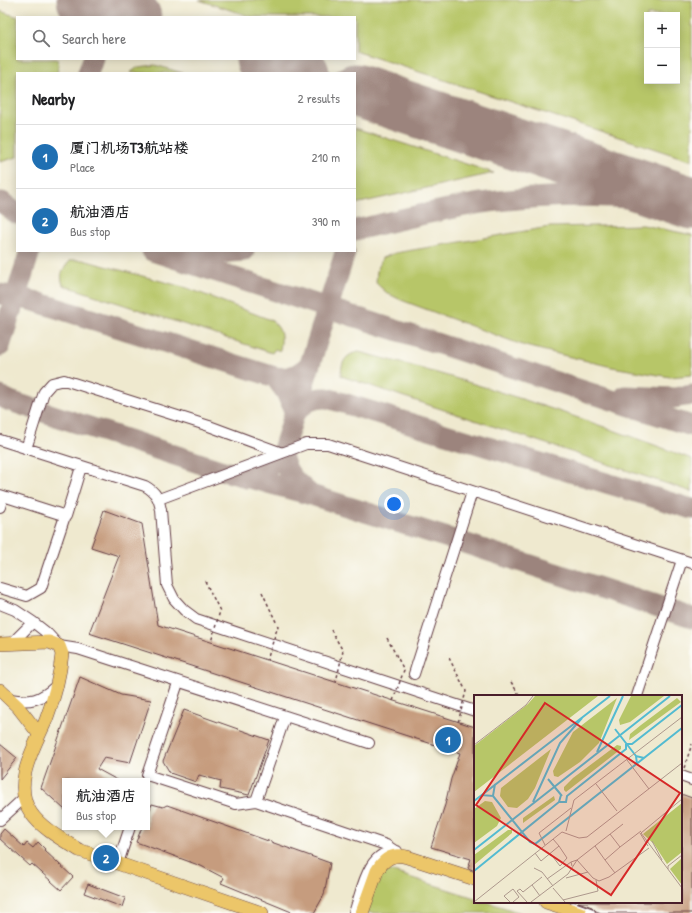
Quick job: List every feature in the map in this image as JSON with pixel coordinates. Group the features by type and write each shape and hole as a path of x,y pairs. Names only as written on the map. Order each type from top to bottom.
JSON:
{"main road":[{"path":"5,644 49,642 59,646 62,654 56,686 46,719 24,776 24,798 31,813 56,836 79,850 262,913"},
{"path":"0,690 29,719 39,734"},
{"path":"362,913 377,870 381,864 396,855 474,877"},
{"path":"549,903 580,913"}],"street":[{"path":"26,449 44,392 52,383 64,380 202,423 282,453"},
{"path":"0,440 81,467 145,486 153,490 159,499 168,585 174,599 184,610 196,619 474,711"},
{"path":"159,499 306,444 328,444 692,563"},
{"path":"0,588 27,596 41,588 81,467"},
{"path":"414,674 472,492"},
{"path":"0,508 2,495 65,516"},
{"path":"637,695 682,560"},
{"path":"0,604 15,610 33,622 47,633 59,646 78,650 369,743"},
{"path":"5,644 33,622"},
{"path":"146,778 178,683"},
{"path":"10,699 36,701 56,686"},
{"path":"256,801 285,717"},
{"path":"682,774 692,780"},
{"path":"150,779 236,804 256,801 386,845 395,851 474,877"},
{"path":"0,820 24,798"},
{"path":"118,863 129,830"},
{"path":"354,913 369,870 376,858 385,852 395,851"},
{"path":"559,903 590,913"}],"path":[{"path":"205,581 220,611 211,642"},
{"path":"262,592 278,626 267,660"},
{"path":"331,630 343,651 336,682"},
{"path":"387,638 404,670 393,700"},
{"path":"449,658 466,691 458,723"},
{"path":"511,682 519,695"},
{"path":"682,774 692,744"}],"green space":[{"path":"199,0 692,0 692,161 356,51 356,16 249,16"},
{"path":"0,11 16,16 16,60 57,60 59,65 57,72 16,72 16,157 0,162"},
{"path":"155,65 180,72 131,72 138,67"},
{"path":"356,128 494,173 356,204"},
{"path":"643,225 692,235 692,375 670,377 612,367 525,346 401,300 387,293 376,283 377,271 382,258 395,253 549,227"},
{"path":"71,260 83,260 187,288 271,320 278,327 281,334 280,351 275,349 272,353 63,285 61,278 62,271"},
{"path":"359,352 485,387 610,429 692,459 692,492 341,376 343,363 347,357"},
{"path":"387,870 474,898 474,903 490,903 521,913 366,913 378,875"}],"building":[{"path":"104,510 142,524 158,625 474,727 474,871 468,868 471,859 431,847 460,753 89,633 119,556 91,547"},
{"path":"80,677 121,695 151,700 130,763 104,758 97,769 114,778 62,778 62,807 41,788"},
{"path":"184,710 269,740 249,795 220,789 221,781 199,775 196,782 170,773 163,761"},
{"path":"0,744 17,758 0,779"},
{"path":"682,794 692,798 692,913 601,913 592,907 581,903 682,903"},
{"path":"152,804 163,807 167,805 330,863 324,895 314,913 294,913 221,883 224,878 201,866 136,842 141,830 150,830 150,809"},
{"path":"4,829 24,847 27,843 33,848 38,842 45,849 44,850 73,877 61,890 32,864 30,866 0,839 0,834"},
{"path":"88,884 125,898 122,907 84,893"}],"taxiway":[{"path":"71,0 86,16"},
{"path":"88,72 93,60"},
{"path":"356,230 422,214 455,208 489,202 540,197 616,197 667,203 692,208"},
{"path":"2,202 16,213"},
{"path":"0,346 30,252"},
{"path":"155,252 692,426"},
{"path":"183,256 232,252"},
{"path":"282,453 345,253"},
{"path":"0,294 34,301 275,377 290,377 302,371 310,364"},
{"path":"275,377 286,392 295,413 309,401 327,398 692,509"},
{"path":"625,396 674,398 692,395"},
{"path":"0,396 10,401 217,469 311,495 464,543 692,618"},
{"path":"247,478 266,469 282,453 283,460 288,471 310,494"}],"runway":[{"path":"83,0 132,16"},
{"path":"265,60 300,72"},
{"path":"356,90 692,203"}],"place":[{"name":"厦门机场T3航站楼","path":"448,740"},
{"name":"航油酒店","path":"106,858"}]}
